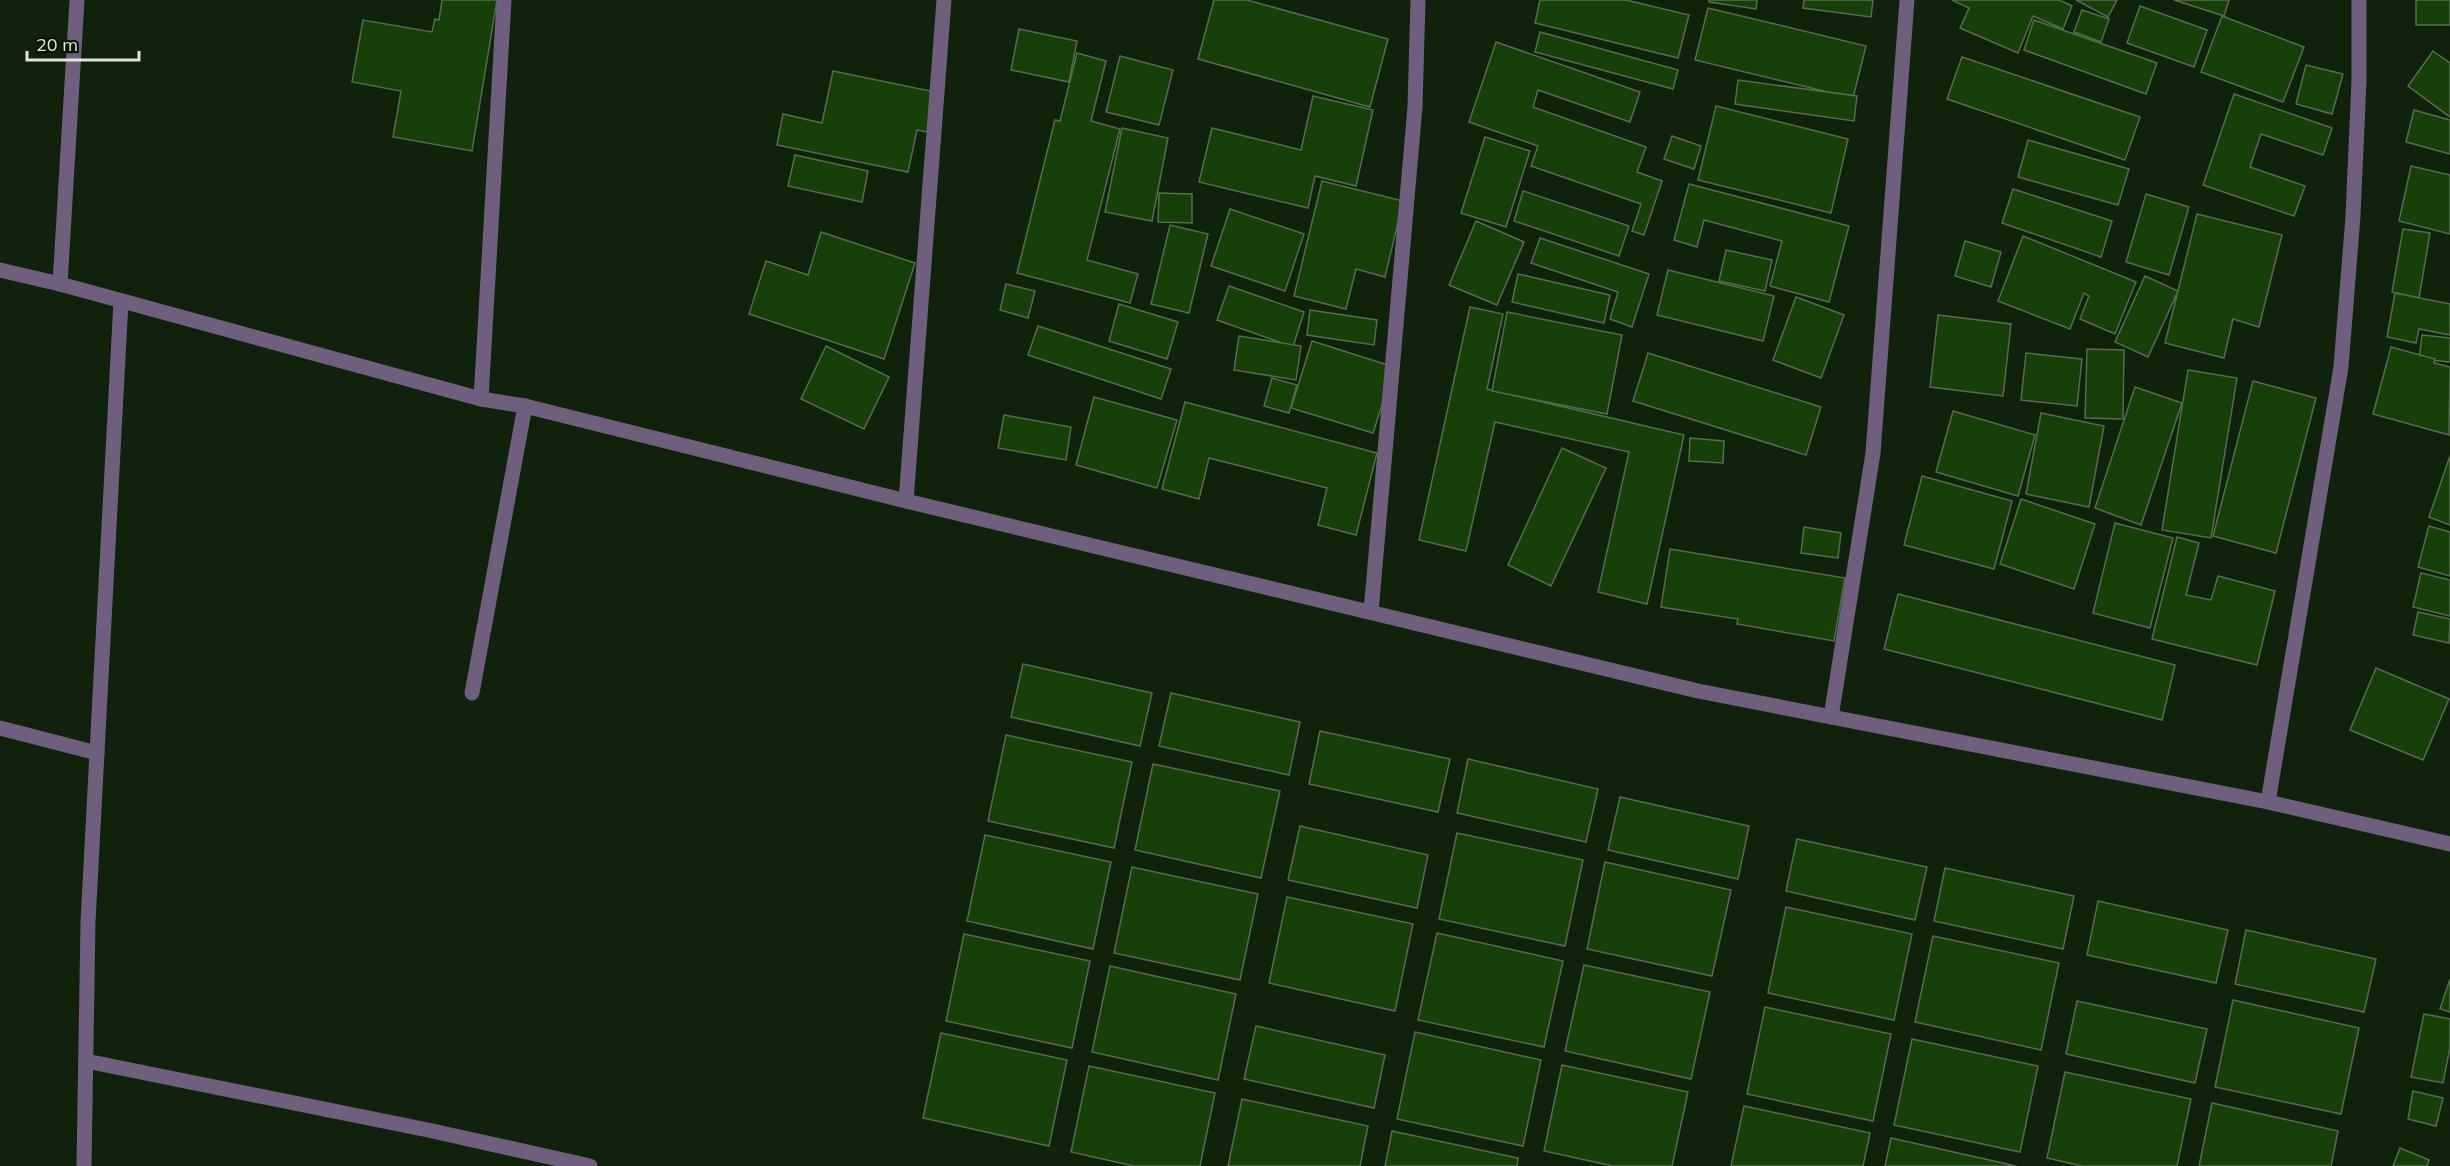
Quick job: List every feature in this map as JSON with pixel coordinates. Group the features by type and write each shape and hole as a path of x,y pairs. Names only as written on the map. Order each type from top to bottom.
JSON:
{"street":[{"path":"60,284 76,0"},
{"path":"481,399 504,0"},
{"path":"906,501 944,0"},
{"path":"1371,612 1415,107 1418,0"},
{"path":"1831,717 1873,453 1907,0"},
{"path":"2268,802 2341,367 2353,216 2359,80 2359,0"},
{"path":"0,270 60,284 481,399 525,406 906,501 1698,691 2268,802 2450,844"},
{"path":"84,1166 88,922 121,301"},
{"path":"472,693 525,406"},
{"path":"0,728 97,753"},
{"path":"86,1061 428,1130 590,1166"}],"building":[{"path":"442,0 497,0 472,151 393,137 401,91 352,82 363,20 432,32 435,19 439,20"},
{"path":"1214,0 1247,0 1388,39 1370,107 1198,59"},
{"path":"1540,0 1626,0 1689,15 1678,58 1535,23"},
{"path":"1709,0 1757,0 1756,9 1709,2"},
{"path":"1804,0 1873,0 1871,17 1803,8"},
{"path":"1952,0 2059,0 2072,6 2063,29 2033,16 2018,53 1960,28 1969,8"},
{"path":"2076,0 2117,0 2108,17"},
{"path":"2174,0 2229,0 2224,16"},
{"path":"2416,0 2450,0 2450,25 2416,25"},
{"path":"2140,6 2207,30 2194,67 2127,43"},
{"path":"1708,8 1866,46 1853,98 1695,60"},
{"path":"2082,10 2109,19 2101,42 2074,32"},
{"path":"2222,16 2304,47 2283,102 2201,72"},
{"path":"2034,20 2157,63 2146,94 2024,50"},
{"path":"1019,29 1077,41 1069,82 1011,70"},
{"path":"1540,32 1678,70 1673,89 1535,52"},
{"path":"1496,42 1640,92 1630,122 1538,90 1533,107 1646,147 1637,172 1662,181 1644,235 1632,231 1641,204 1531,166 1538,146 1469,122"},
{"path":"2433,51 2450,63 2450,117 2408,86"},
{"path":"1077,53 1106,61 1091,121 1120,129 1087,260 1138,274 1130,303 1017,273 1055,120 1060,121"},
{"path":"1120,56 1173,70 1159,125 1106,112"},
{"path":"1962,57 2140,117 2125,160 1947,99"},
{"path":"2306,65 2343,74 2332,114 2296,104"},
{"path":"833,71 940,93 932,133 917,130 908,172 777,145 783,114 822,123"},
{"path":"1738,80 1857,96 1854,121 1735,104"},
{"path":"2234,94 2332,128 2323,155 2261,134 2250,167 2305,186 2294,216 2203,185"},
{"path":"1313,96 1373,110 1356,186 1315,176 1308,208 1199,182 1212,128 1301,150"},
{"path":"1716,106 1848,139 1831,213 1698,180"},
{"path":"2414,110 2450,120 2450,154 2406,142"},
{"path":"1122,128 1168,138 1152,221 1105,212"},
{"path":"1672,136 1701,146 1694,169 1664,159"},
{"path":"1485,137 1530,151 1506,227 1461,213"},
{"path":"2028,140 2129,169 2118,205 2018,177"},
{"path":"795,155 868,171 862,202 788,186"},
{"path":"2411,166 2450,175 2450,234 2399,221"},
{"path":"1322,181 1403,201 1385,277 1356,269 1346,309 1294,296"},
{"path":"1689,184 1849,226 1829,302 1770,286 1782,241 1704,220 1697,247 1674,240"},
{"path":"2013,189 2112,221 2101,257 2002,223"},
{"path":"1523,191 1629,226 1619,256 1514,221"},
{"path":"1159,193 1192,194 1192,223 1158,222"},
{"path":"2146,194 2189,207 2169,275 2126,262"},
{"path":"1230,209 1304,234 1285,291 1211,266"},
{"path":"2197,214 2282,235 2259,327 2233,319 2224,358 2165,343"},
{"path":"1476,221 1524,242 1497,305 1449,285"},
{"path":"1170,225 1208,234 1189,313 1151,304"},
{"path":"2403,229 2430,233 2419,298 2392,292"},
{"path":"821,232 915,263 884,359 749,314 766,261 808,275"},
{"path":"2023,236 2136,282 2115,334 2080,319 2089,296 2084,293 2070,329 1998,301"},
{"path":"1540,238 1649,274 1632,327 1610,319 1618,292 1531,263"},
{"path":"1965,241 2001,252 1991,287 1955,276"},
{"path":"1726,250 1772,260 1765,291 1719,281"},
{"path":"1668,270 1774,296 1763,341 1657,315"},
{"path":"1518,274 1610,295 1604,323 1512,302"},
{"path":"2145,276 2178,291 2148,357 2115,342"},
{"path":"1006,284 1035,291 1028,318 1000,310"},
{"path":"1229,286 1304,312 1293,347 1217,320"},
{"path":"2395,293 2450,304 2450,335 2419,329 2416,343 2387,337"},
{"path":"1796,297 1844,315 1821,378 1773,360"},
{"path":"1119,304 1178,322 1167,359 1109,341"},
{"path":"1470,307 1503,314 1487,389 1684,435 1647,604 1598,592 1629,452 1495,422 1466,551 1419,540"},
{"path":"1310,310 1377,320 1374,345 1307,335"},
{"path":"1507,312 1622,335 1607,414 1492,391"},
{"path":"1938,315 2011,324 2003,396 1930,387"},
{"path":"1038,326 1171,369 1161,399 1028,355"},
{"path":"2422,335 2450,338 2450,362 2419,359"},
{"path":"1239,336 1301,346 1296,380 1234,370"},
{"path":"1312,341 1394,367 1373,433 1291,408"},
{"path":"826,346 889,377 864,429 801,399"},
{"path":"2391,347 2435,359 2434,363 2450,367 2449,435 2373,414"},
{"path":"2087,349 2124,350 2123,419 2085,418"},
{"path":"1648,353 1821,407 1806,455 1633,401"},
{"path":"2026,353 2082,359 2077,406 2021,400"},
{"path":"2188,370 2237,378 2211,538 2162,530"},
{"path":"1272,378 1297,385 1289,413 1264,406"},
{"path":"2253,381 2316,398 2276,553 2213,536"},
{"path":"2135,387 2182,403 2141,525 2095,508"},
{"path":"1094,397 1177,420 1157,488 1076,465"},
{"path":"1185,402 1377,453 1356,535 1318,525 1327,488 1209,458 1199,499 1162,489"},
{"path":"1953,411 2035,435 2018,496 1936,472"},
{"path":"2041,413 2104,426 2089,507 2026,494"},
{"path":"1004,415 1071,427 1066,460 998,448"},
{"path":"1690,438 1724,441 1723,463 1689,461"},
{"path":"1562,448 1606,468 1551,586 1508,565"},
{"path":"2450,456 2450,525 2429,517"},
{"path":"1922,476 2012,501 1994,569 1904,545"},
{"path":"2021,499 2095,524 2074,589 2000,564"},
{"path":"2115,523 2173,538 2150,628 2093,613"},
{"path":"2429,526 2450,532 2450,576 2418,567"},
{"path":"1804,527 1841,533 1838,558 1801,553"},
{"path":"2177,537 2199,543 2186,595 2211,600 2218,576 2275,591 2257,665 2152,639"},
{"path":"1670,549 1845,578 1834,641 1737,624 1738,619 1661,607"},
{"path":"2421,573 2450,580 2450,616 2413,607"},
{"path":"1898,594 2175,665 2162,720 1884,649"},
{"path":"2418,612 2450,619 2449,643 2413,635"},
{"path":"1023,664 1152,693 1140,746 1011,717"},
{"path":"2376,668 2449,699 2423,760 2350,730"},
{"path":"1171,693 1300,722 1289,775 1159,746"},
{"path":"1320,731 1450,759 1438,812 1309,784"},
{"path":"1006,735 1132,762 1114,848 988,821"},
{"path":"1468,759 1598,789 1586,842 1457,813"},
{"path":"1153,764 1280,791 1261,878 1135,850"},
{"path":"1620,797 1749,826 1738,879 1608,850"},
{"path":"1300,826 1428,855 1417,908 1288,880"},
{"path":"1457,833 1583,860 1565,946 1439,919"},
{"path":"985,835 1111,862 1093,949 967,921"},
{"path":"1797,839 1927,867 1915,920 1786,891"},
{"path":"1605,862 1731,890 1712,976 1587,949"},
{"path":"1132,867 1258,894 1240,980 1114,953"},
{"path":"1945,868 2074,896 2063,949 1934,921"},
{"path":"1287,897 1413,924 1395,1011 1269,983"},
{"path":"2098,901 2228,930 2216,983 2087,955"},
{"path":"1786,907 1912,934 1894,1020 1768,993"},
{"path":"2246,930 2376,959 2364,1012 2235,984"},
{"path":"1437,933 1563,961 1544,1047 1418,1020"},
{"path":"964,934 1090,961 1072,1048 946,1021"},
{"path":"1933,936 2059,963 2041,1050 1915,1022"},
{"path":"1584,965 1710,992 1691,1079 1565,1051"},
{"path":"1110,966 1236,994 1218,1080 1092,1052"},
{"path":"2450,979 2450,1012 2440,1009"},
{"path":"2233,1000 2359,1028 2341,1114 2215,1087"},
{"path":"2077,1001 2207,1029 2195,1083 2066,1054"},
{"path":"1765,1007 1891,1034 1873,1121 1747,1094"},
{"path":"2424,1014 2450,1019 2450,1047 2443,1083 2411,1077"},
{"path":"1256,1026 1385,1055 1374,1108 1244,1079"},
{"path":"1415,1032 1541,1060 1523,1146 1397,1119"},
{"path":"941,1033 1067,1060 1049,1146 923,1118"},
{"path":"1912,1039 2038,1066 2020,1152 1894,1125"},
{"path":"1562,1065 1688,1092 1672,1166 1613,1166 1544,1151"},
{"path":"1089,1066 1215,1093 1200,1166 1134,1166 1071,1152"},
{"path":"2065,1072 2191,1099 2177,1166 2082,1166 2047,1158"},
{"path":"2413,1091 2443,1098 2436,1126 2408,1119"},
{"path":"1242,1099 1368,1126 1360,1166 1228,1166"},
{"path":"2212,1103 2338,1131 2331,1166 2199,1166"},
{"path":"1744,1106 1870,1133 1863,1166 1731,1166"},
{"path":"1392,1131 1518,1158 1517,1166 1385,1166"},
{"path":"1891,1138 2016,1166 1885,1166"},
{"path":"2400,1148 2429,1160 2427,1166 2393,1166"}]}
